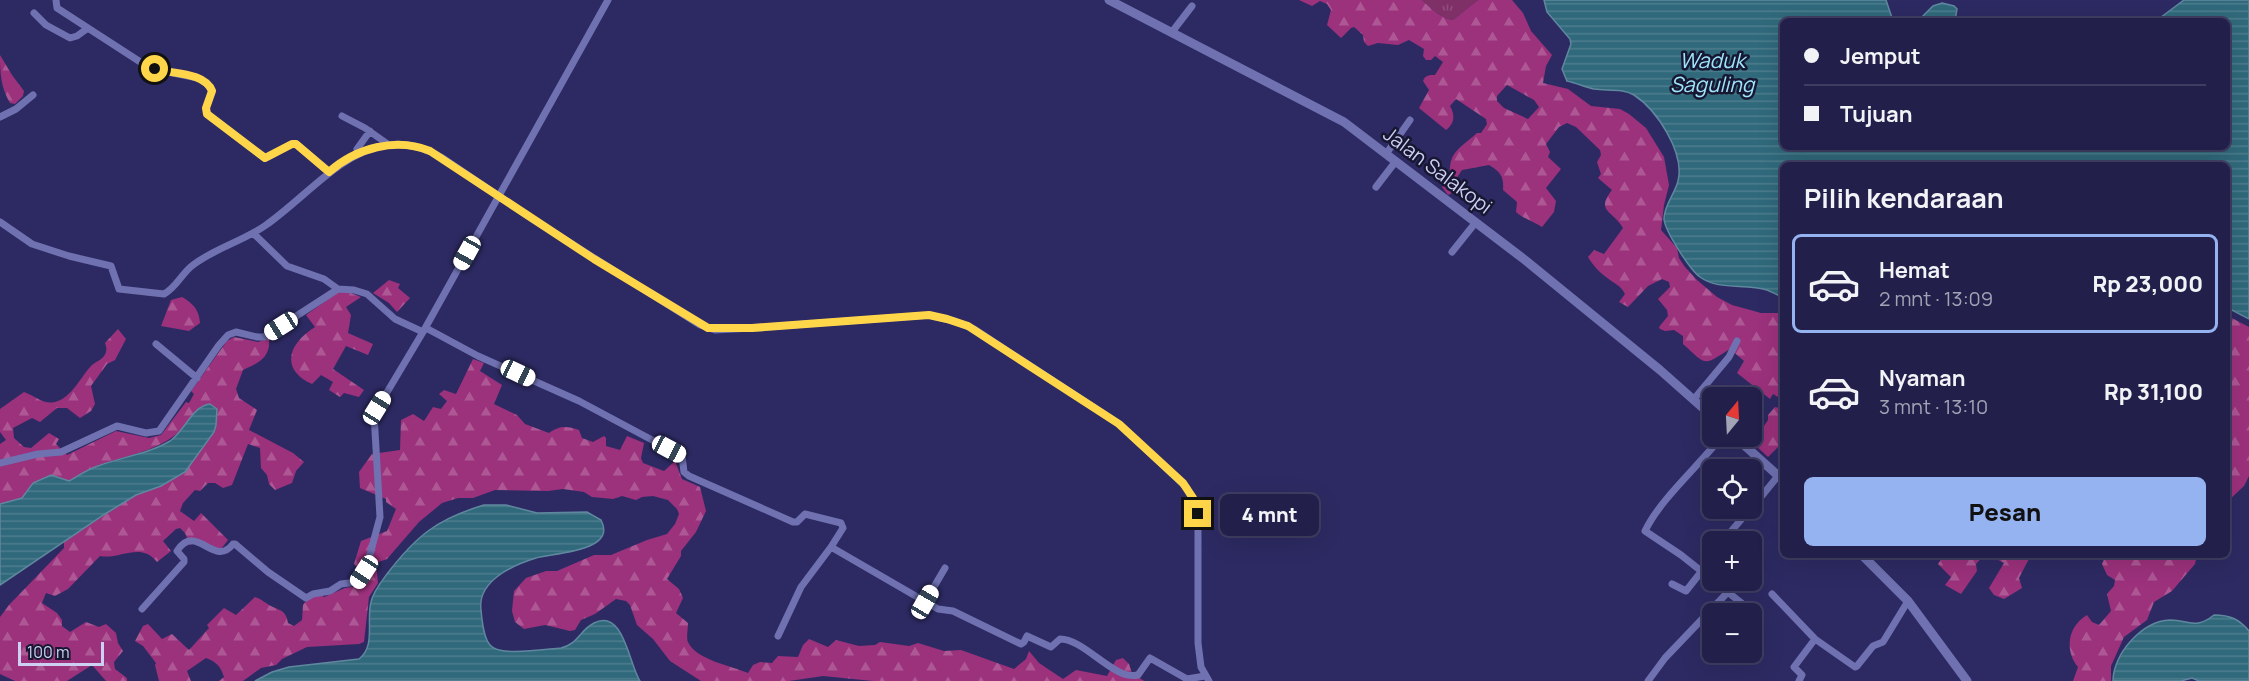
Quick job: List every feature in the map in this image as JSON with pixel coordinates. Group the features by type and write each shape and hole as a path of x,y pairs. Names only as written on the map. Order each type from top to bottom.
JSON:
{"street":[{"path":"56,0 57,8 145,64 163,71 198,78 206,83 212,91 206,108 207,114 262,156 268,158 296,144 329,172"},
{"path":"142,609 184,562 177,551 182,544 189,541 198,542 221,553 226,552 233,543 268,572 306,598 330,591 340,584 357,582 367,567 380,517 374,414 425,330 608,0"},
{"name":"Jalan Salakopi","path":"1109,0 1340,119 1476,222 1702,407"},
{"path":"1172,32 1192,6"},
{"path":"34,13 46,25 70,38 88,28"},
{"path":"0,117 33,95"},
{"path":"342,116 370,131 389,145"},
{"path":"1386,154 1410,120"},
{"path":"357,148 370,131"},
{"path":"0,222 32,243 69,256 111,266 119,289 160,295 168,292 191,266 253,233 283,212 329,172 348,159 376,147 415,146 430,151 594,259 708,328 752,328 938,316 974,329 1112,419 1183,483 1196,508 1199,521 1198,643 1200,663 1207,678 1187,679 1150,658 1138,675 1129,676 1115,671 1067,640 1060,639 1051,647 1028,636 1021,644 953,611 938,609 831,547"},
{"path":"1376,187 1396,161"},
{"path":"1452,252 1476,222"},
{"path":"253,233 287,266 324,279 338,289 367,294 394,319 425,330 579,401 682,456 684,472 689,476 793,522 797,522 805,514 841,524 843,528 831,547 801,587 778,636"},
{"path":"0,463 38,454 61,452 114,427 120,426 146,433 159,430 219,345 231,333 238,332 264,337 338,289"},
{"path":"1694,399 1730,357 1737,341"},
{"path":"156,344 197,378"},
{"path":"1714,447 1680,484 1645,531 1741,603"},
{"path":"1746,447 1780,478"},
{"path":"1762,498 1780,480"},
{"path":"1732,531 1742,519"},
{"path":"1865,558 1908,601 1967,681"},
{"path":"925,602 945,568"},
{"path":"1672,584 1686,591 1701,572"},
{"path":"1648,681 1665,658 1726,593"},
{"path":"1772,594 1815,639 1857,667 1873,646 1883,642 1908,601"},
{"path":"1799,681 1802,675 1794,667 1815,639"}],"green space":[{"path":"1299,0 1422,0 1432,10 1453,20 1478,0 1512,0 1523,13 1531,31 1552,55 1546,66 1543,83 1568,89 1591,106 1620,109 1646,128 1664,157 1669,185 1661,230 1677,248 1679,258 1685,267 1717,297 1732,305 1761,313 1780,313 1780,398 1773,394 1770,399 1762,393 1762,387 1755,387 1737,373 1744,361 1730,349 1710,361 1701,360 1683,344 1683,336 1674,330 1660,329 1659,327 1668,316 1667,310 1658,299 1670,287 1669,282 1662,279 1648,286 1628,307 1619,302 1625,294 1623,291 1588,257 1594,250 1604,254 1623,228 1605,207 1607,197 1612,190 1598,178 1601,174 1597,162 1601,155 1600,150 1576,127 1567,123 1559,127 1546,144 1550,152 1548,157 1561,169 1546,188 1556,201 1554,212 1542,227 1516,212 1517,202 1503,190 1501,175 1489,165 1462,170 1450,188 1452,193 1448,195 1442,187 1449,177 1453,157 1458,149 1477,133 1481,133 1487,124 1486,119 1456,99 1450,106 1453,122 1446,130 1419,108 1429,90 1424,79 1435,75 1443,62 1435,56 1431,60 1426,60 1423,56 1424,49 1409,40 1398,45 1378,43 1368,46 1364,42 1363,35 1354,27 1341,38 1327,25 1331,10 1327,4 1320,1 1312,6","holes":["1507,85 1534,100 1539,107 1528,119 1504,108 1497,101 1497,96"]},
{"path":"1422,0 1478,0 1453,20 1432,10"},
{"path":"0,55 24,91 23,96 15,104 10,103 3,86"},
{"path":"389,280 400,284 398,288 410,298 397,312 389,303 373,293"},
{"path":"338,292 348,292 361,297 346,307 351,315 348,333 373,344 368,355 346,346 333,369 364,390 359,397 344,393 340,397 329,390 333,382 321,375 312,384 295,371 292,364 291,356 294,348 306,333 315,327 306,315"},
{"path":"182,297 195,308 200,323 189,331 161,326 171,300"},
{"path":"2230,317 2249,327 2249,476 2244,486 2230,499"},
{"path":"118,329 126,339 115,360 107,364 91,386 95,404 91,411 80,418 67,408 57,408 40,422 32,418 13,428 14,438 24,447 31,448 49,433 59,439 56,444 67,455 116,431 149,438 161,435 186,402 189,403 194,394 191,391 227,341 234,337 258,342 269,338 266,355 259,362 243,370 236,389 239,398 257,410 249,430 293,453 304,462 296,471 292,483 275,490 269,484 267,475 261,468 260,448 248,444 232,485 223,488 215,483 208,483 200,491 195,490 183,503 180,511 194,521 201,513 228,540 221,549 195,543 190,545 185,533 180,528 176,529 163,541 171,551 157,562 151,556 137,552 100,556 68,589 55,596 46,593 42,603 57,613 62,620 62,626 70,632 86,622 99,627 106,624 116,633 123,651 114,662 115,669 127,678 127,681 106,681 92,665 67,681 15,681 0,674 0,617 9,605 64,548 64,541 136,495 161,486 214,432 217,419 196,410 178,433 154,447 99,465 70,480 33,483 22,498 0,504 0,444 6,440 0,432 0,409 24,392 51,403 61,400 76,386 92,365 104,356 105,343"},
{"path":"473,359 484,363 480,371 502,385 494,404 517,415 525,424 549,433 560,427 579,430 582,438 593,442 604,436 606,446 620,450 627,436 644,443 641,458 643,463 664,471 675,461 682,479 700,487 706,511 667,579 679,589 683,598 676,613 688,623 688,642 692,648 706,658 748,673 753,665 760,662 772,663 778,656 798,657 803,645 809,639 828,647 836,640 859,646 875,645 880,642 909,646 918,643 944,651 961,650 1014,669 1026,659 1029,651 1039,663 1063,679 1076,670 1107,676 1116,660 1123,658 1129,664 1132,673 1144,681 873,681 823,676 789,681 701,681 670,661 653,639 637,625 630,605 626,601 616,599 595,614 581,620 575,630 570,631 545,625 524,629 515,622 512,611 514,591 526,578 546,571 557,571 594,555 611,555 667,534 679,514 668,500 653,496 636,500 622,496 613,499 592,497 584,492 563,489 495,490 473,498 458,498 442,503 419,522 387,559 376,563 378,583 369,597 364,642 307,647 282,659 276,665 261,668 243,681 219,681 224,677 221,670 216,663 206,658 187,671 191,681 159,681 156,663 143,646 135,641 143,626 148,624 162,639 172,634 189,650 209,628 207,625 224,608 236,615 255,597 282,611 288,623 294,626 302,620 303,605 314,591 324,597 345,588 358,586 366,577 354,564 361,541 387,531 396,509 386,502 386,499 360,488 359,472 372,454 400,450 401,420 413,414 424,421 433,407 441,409 447,401 439,394 444,390 456,394"},
{"path":"1775,407 1780,408 1780,447 1768,457 1757,447 1762,447 1764,436 1762,429 1768,420 1768,415"},
{"path":"1942,558 1981,558 1976,564 1977,571 1961,594 1945,585 1951,577 1938,564"},
{"path":"1995,558 2029,558 2019,578 2022,588 2004,599 1994,595 1989,588 2004,563"},
{"path":"2105,558 2196,558 2195,564 2172,591 2154,602 2147,620 2124,637 2111,666 2111,681 2073,681 2078,667 2071,653 2072,632 2087,615 2092,622 2099,625 2111,611 2107,594 2114,586 2115,580 2107,575 2102,564"}],"water":[{"name":"Waduk Saguling","path":"1544,0 1886,0 1892,18 1780,18 1780,150 2230,150 2230,18 2160,18 2184,0 2249,0 2249,319 2230,309 2230,162 1780,162 1780,296 1759,288 1715,284 1707,281 1690,267 1665,225 1664,214 1677,186 1679,170 1673,145 1660,121 1634,95 1594,89 1567,81 1562,69 1571,44 1570,39 1547,12"},
{"path":"1942,3 1954,6 1957,9 1956,18 1921,18 1933,6"},
{"path":"210,404 217,409 214,432 185,472 161,486 136,495 0,585 0,504 22,498 33,483 51,475 69,481 94,467 162,445 175,437 198,409"},
{"path":"484,505 506,505 537,513 587,512 601,520 604,531 600,539 592,545 527,561 507,570 491,583 481,600 484,633 490,645 503,651 561,648 571,643 589,626 604,621 612,623 619,631 640,681 255,681 272,672 289,667 359,659 364,654 369,640 372,598 398,561 429,530 453,516"},
{"path":"2214,615 2234,618 2249,631 2249,681 2199,681 2192,678 2181,681 2113,681 2114,671 2124,650 2149,626 2170,620 2197,623"}],"route":[{"path":"155,69 200,79 212,88 206,108 207,114 265,158 296,144 329,172 348,159 384,145 409,145 430,151 594,259 708,328 715,330 752,328 929,315 963,324 1119,424 1183,483 1193,498 1198,514"}]}
